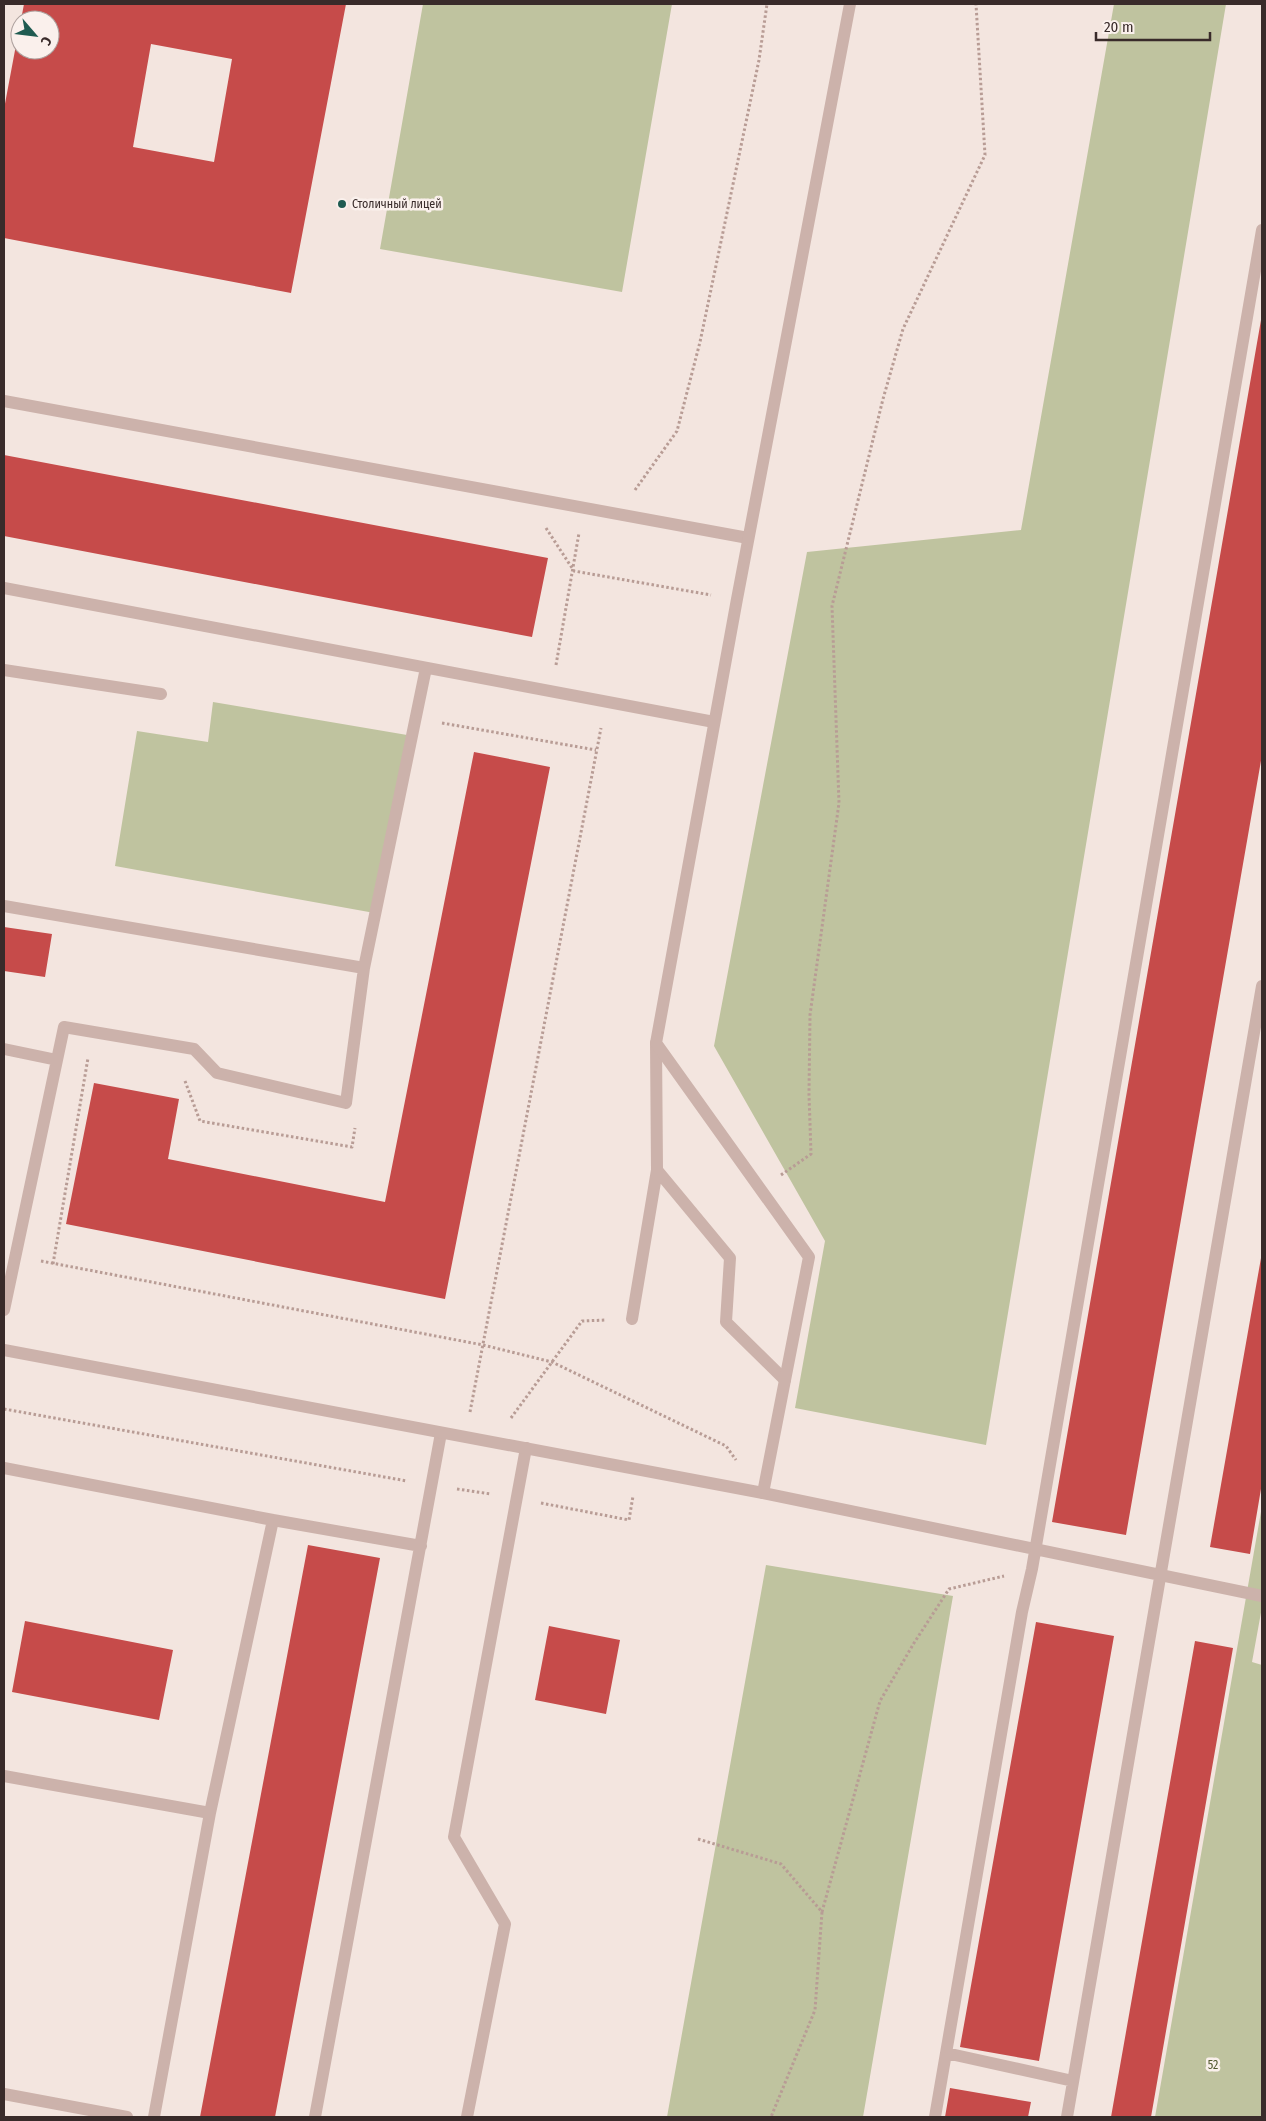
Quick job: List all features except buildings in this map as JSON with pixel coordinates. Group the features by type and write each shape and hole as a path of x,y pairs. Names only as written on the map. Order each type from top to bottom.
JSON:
{"street":[{"path":"632,1319 656,1170 656,1043 748,538 850,4"},
{"path":"935,2117 1022,1612 1032,1569 1258,283 1262,230"},
{"path":"4,401 748,538"},
{"path":"4,588 714,722"},
{"path":"4,1310 64,1027 194,1049 217,1073 346,1104 364,968 426,668"},
{"path":"4,670 162,694"},
{"path":"4,906 364,968"},
{"path":"1067,2117 1262,986"},
{"path":"656,1043 809,1257 763,1493"},
{"path":"4,1049 57,1060"},
{"path":"656,1170 730,1258 726,1322 785,1380"},
{"path":"4,1350 763,1493 1262,1596"},
{"path":"315,2117 441,1432"},
{"path":"467,2117 505,1924 454,1837 526,1448"},
{"path":"4,1468 272,1520 421,1546"},
{"path":"154,2117 210,1813 272,1520"},
{"path":"4,1776 210,1813"},
{"path":"946,2053 1073,2081"},
{"path":"4,2094 127,2117"}],"path":[{"path":"617,514 678,431 704,322 759,60 767,4"},
{"path":"761,1190 811,1154 809,1094 810,1015 839,803 832,606 883,399 903,329 985,155 976,4"},
{"path":"526,497 574,571 737,599"},
{"path":"551,691 574,571 583,508"},
{"path":"466,1437 606,702"},
{"path":"434,722 596,750"},
{"path":"53,1264 88,1058 97,1059"},
{"path":"183,1074 200,1120 352,1147 357,1118"},
{"path":"15,1255 53,1264 483,1345 552,1362 726,1446 763,1493"},
{"path":"493,1442 582,1321 632,1319"},
{"path":"4,1409 432,1485 517,1498 629,1520 637,1469"},
{"path":"771,2117 815,2010 822,1912 880,1701 949,1589 1032,1569"},
{"path":"698,1840 781,1864 822,1912"}],"green space":[{"path":"423,4 672,4 622,292 380,249"},
{"path":"1114,4 1226,4 986,1445 795,1408 825,1241 714,1046 807,552 1021,530"},
{"path":"213,702 413,736 380,914 115,866 137,731 208,742"},
{"name":"52","path":"1262,1506 1262,1607 1252,1662 1262,1665 1262,2117 1155,2117"},
{"path":"766,1565 953,1596 863,2117 667,2117"}],"place":[{"name":"Столичный лицей","path":"342,204"}]}
